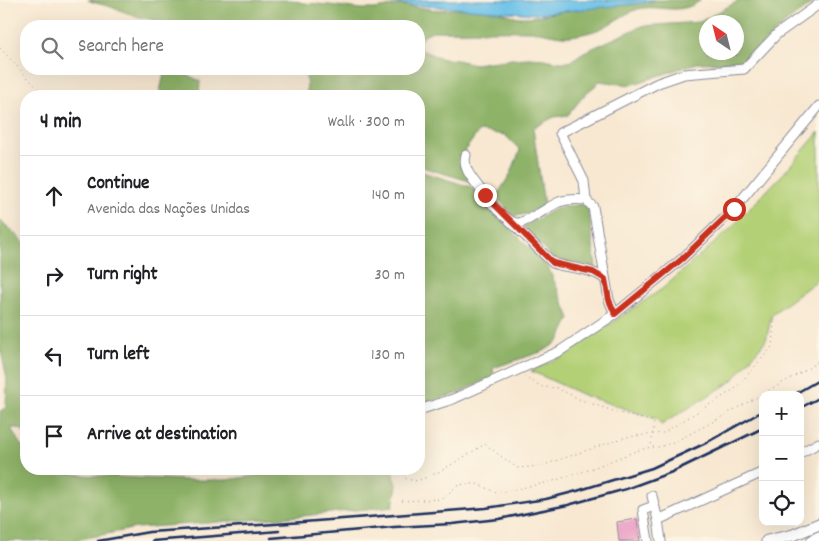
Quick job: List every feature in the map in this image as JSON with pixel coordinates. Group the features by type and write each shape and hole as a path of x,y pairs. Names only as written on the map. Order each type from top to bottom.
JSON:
{"main road":[{"path":"767,541 793,535 819,524"},
{"path":"812,541 819,537"}],"street":[{"path":"615,314 609,300 593,207 586,200 584,181 560,133 658,84 684,74 744,70 777,34 819,4"},
{"path":"425,408 453,400 560,351 615,314 682,259 734,209 819,106"},
{"path":"466,155 464,162 468,172 485,195 553,263 593,272 605,279"},
{"path":"509,220 518,223 525,221 561,201 586,200"},
{"path":"804,451 819,444"},
{"path":"658,520 759,474"},
{"path":"652,496 661,541"},
{"path":"648,541 643,510 654,506"}],"path":[{"path":"0,48 20,69"},
{"path":"25,75 39,90"},
{"path":"404,475 406,479 417,481 441,471 486,444 517,468 541,466 626,437 663,433 736,389 772,346 774,322"},
{"path":"402,501 442,499 457,486 464,484 477,484 496,492 550,482 588,470 636,450 660,447 707,425 819,361"},
{"path":"514,372 543,387 557,388 581,400 654,422 651,447"}],"green space":[{"path":"88,0 293,0 303,3 361,9 399,5 437,10 464,7 489,9 518,17 530,17 571,10 604,0 701,0 691,6 682,8 638,9 599,29 571,36 532,31 433,31 425,35 425,20 153,20"},
{"path":"740,0 817,0 787,22 742,62 697,63 631,85 599,81 586,93 568,115 554,117 533,128 544,205 527,214 514,216 496,197 511,173 520,150 505,135 479,131 463,153 469,181 425,168 425,90 307,90 306,75 425,75 425,52 443,59 475,64 529,58 569,62 584,52 642,26 699,22 699,60 744,60 744,15 713,15"},
{"path":"164,75 187,75 200,81 199,90 160,90"},
{"path":"819,132 819,279 772,314 766,340 732,381 661,425 657,419 586,396 531,371 561,357 662,289 729,230 783,174"},
{"path":"425,173 471,187 548,267 570,318 559,341 544,351 493,368 494,376 457,394 425,402"},
{"path":"584,204 589,212 596,267 560,261 550,256 524,226 557,208"},
{"path":"0,220 20,238 20,429 11,428 20,444 20,475 82,475 226,480 261,475 394,475 397,486 393,506 303,516 136,528 72,541 0,541 0,411 6,408 7,378 0,347"}],"water":[{"path":"344,0 655,0 645,3 536,14"}],"building":[{"path":"637,519 640,541 619,541 617,522"}],"railway":[{"path":"800,391 819,380"},
{"path":"804,406 819,398"},
{"path":"98,541 149,532 486,508 546,499 652,468 706,443 759,413"},
{"path":"271,538 499,519 568,505 626,489 672,472 759,430"},
{"path":"152,541 279,531"}],"route":[{"path":"485,195 553,263 593,272 605,279 609,300 615,314 682,259 734,209"}]}
